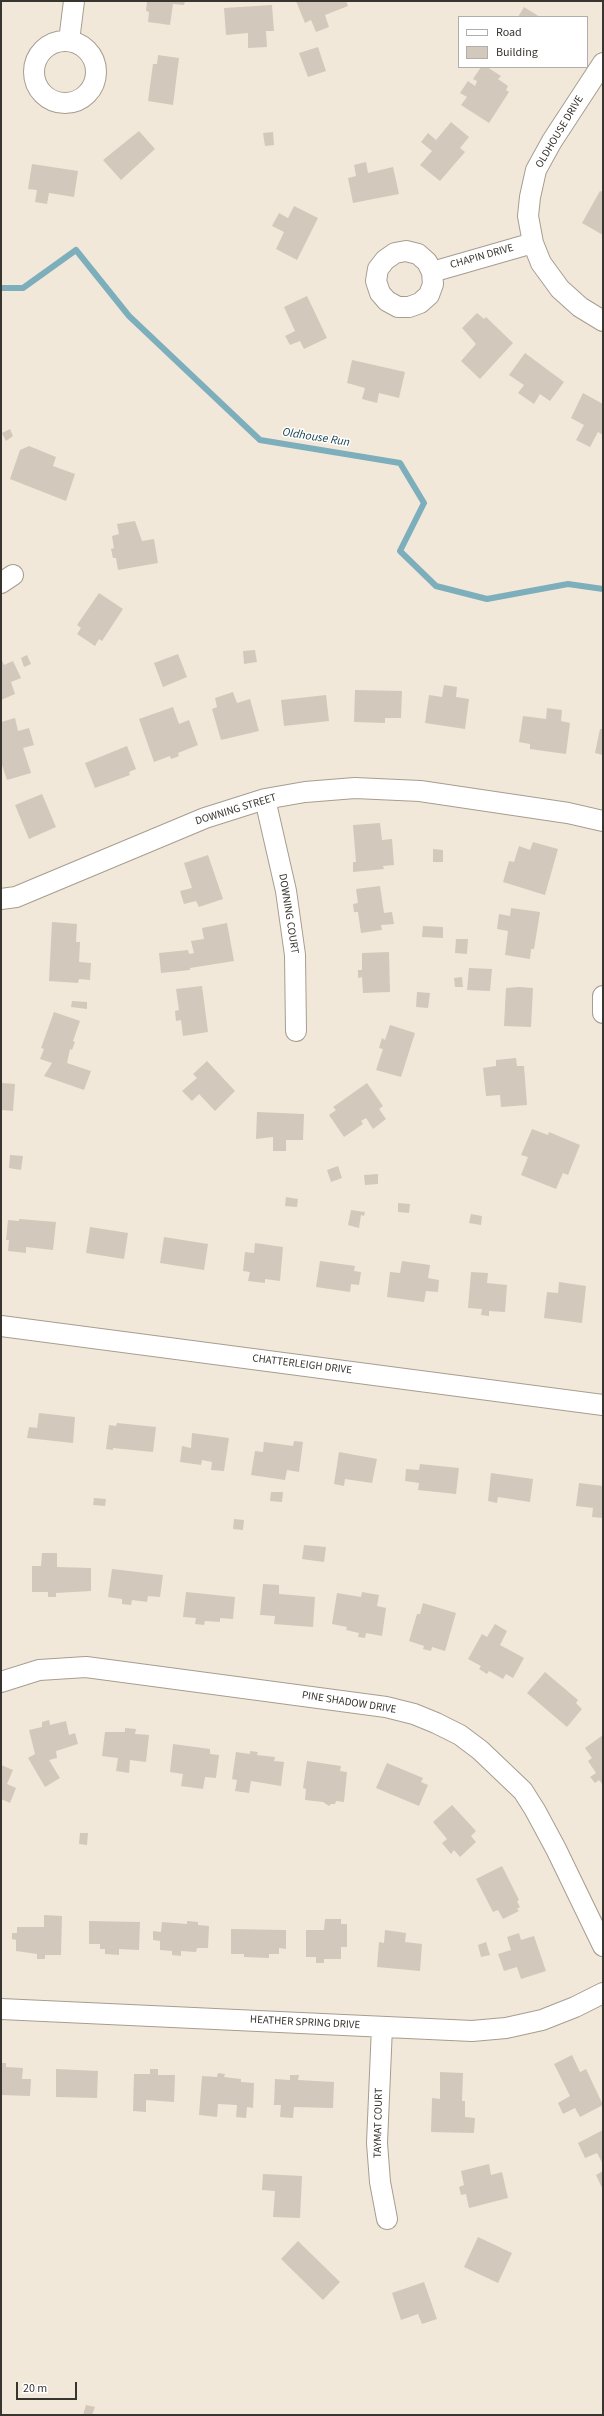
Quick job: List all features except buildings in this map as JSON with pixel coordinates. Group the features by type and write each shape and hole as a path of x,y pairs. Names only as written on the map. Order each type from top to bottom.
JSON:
{"street":[{"path":"69,41 74,1"},
{"name":"OLDHOUSE DRIVE","path":"603,63 552,141 536,170 529,210 532,243 541,263 560,289 580,307 603,321"},
{"name":"CHAPIN DRIVE","path":"432,272 532,243"},
{"name":"DOWNING STREET","path":"1,899 16,897 205,818 265,799 305,792 356,788 420,791 568,812 603,821"},
{"name":"DOWNING COURT","path":"265,799 286,892 295,955 296,1031"},
{"path":"603,996 603,1013"},
{"name":"CHATTERLEIGH DRIVE","path":"1,1326 603,1405"},
{"name":"PINE SHADOW DRIVE","path":"1,1682 39,1670 86,1667 386,1707 414,1714 436,1723 460,1735 480,1750 522,1791 535,1810 556,1849 603,1946"},
{"name":"HEATHER SPRING DRIVE","path":"1,2009 472,2031 506,2028 542,2020 575,2007 603,1993"},
{"name":"TAYMAT COURT","path":"382,2027 377,2143 380,2182 387,2219"}],"waterway":[{"name":"Oldhouse Run","path":"1,288 23,288 76,250 129,316 260,440 400,463 424,503 400,551 436,586 487,599 568,584 603,589"}]}
